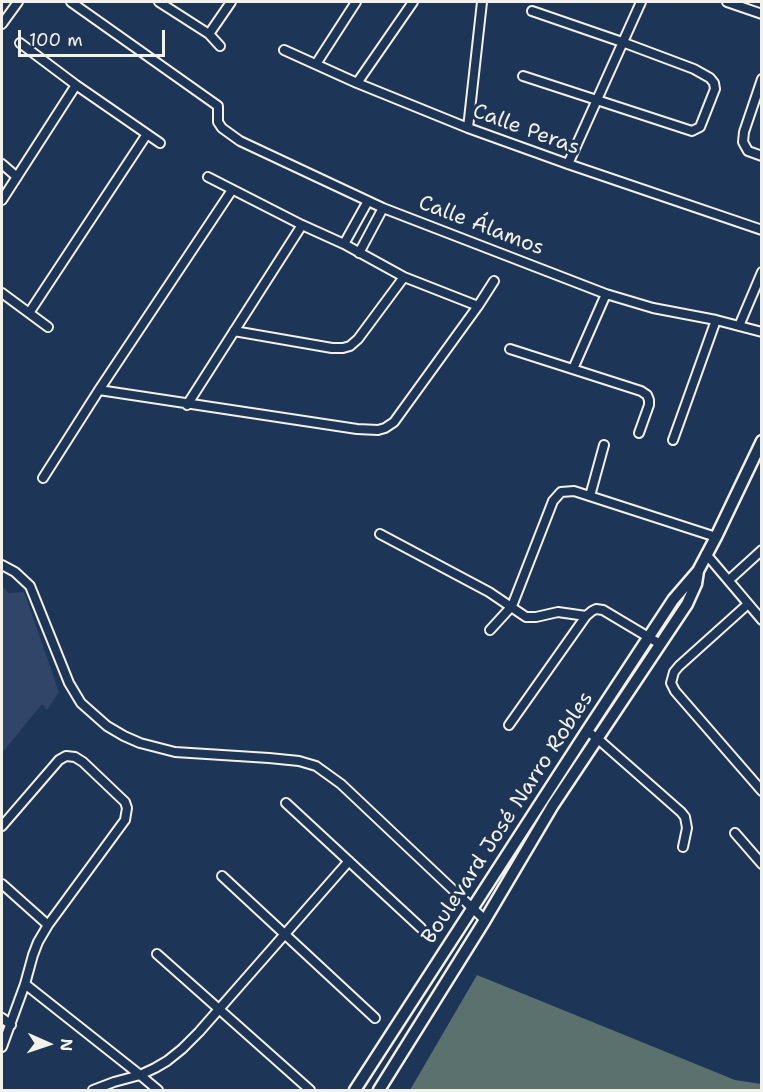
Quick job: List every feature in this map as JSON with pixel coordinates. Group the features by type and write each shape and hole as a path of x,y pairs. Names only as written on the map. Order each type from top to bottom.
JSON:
{"street":[{"path":"2,24 18,2"},
{"name":"Calle Álamos","path":"71,2 218,106 218,122 222,128 240,141 383,208 606,294 652,308 716,320 762,332"},
{"path":"159,2 209,34 220,46"},
{"path":"209,34 231,2"},
{"path":"316,64 357,2"},
{"path":"357,83 413,2"},
{"path":"468,128 482,2"},
{"path":"568,164 641,2"},
{"path":"727,2 762,14"},
{"path":"523,76 692,132 700,127 715,89 714,82 704,74 622,42 532,11"},
{"path":"20,43 160,143"},
{"name":"Calle Peras","path":"284,50 357,83 468,128 762,230"},
{"path":"762,79 744,132 743,142 748,151 762,156"},
{"path":"2,200 76,85"},
{"path":"29,313 147,134"},
{"path":"2,164 17,177"},
{"path":"208,177 404,276 478,306"},
{"path":"2,183 9,189"},
{"path":"44,478 99,390 232,190"},
{"path":"344,244 368,201"},
{"path":"359,253 383,208"},
{"path":"188,405 302,225"},
{"path":"739,326 762,272"},
{"path":"234,332 332,348 350,346 358,339 404,276"},
{"path":"99,390 357,429 372,431 384,428 394,422 494,281"},
{"path":"2,293 48,327"},
{"path":"573,369 606,294"},
{"path":"673,440 716,320"},
{"path":"510,349 641,391 647,395 649,405 639,434"},
{"name":"Boulevard José Narro Robles","path":"355,1090 673,600 698,571 762,441"},
{"path":"590,496 604,446"},
{"path":"490,630 512,606 553,501 561,492 574,491 716,537"},
{"path":"380,534 489,592 526,617 558,612 586,616"},
{"path":"729,580 762,550"},
{"path":"706,554 762,620"},
{"path":"2,565 15,572 30,586 69,683 81,703 107,726 140,743 175,752 269,758 299,761 316,766 341,784 485,920"},
{"name":"Boulevard José Narro Robles","path":"380,1090 554,805 687,604 696,584 698,571"},
{"path":"748,604 685,660 671,679 672,687 762,791"},
{"path":"508,725 586,616 596,609 603,610 660,644"},
{"path":"587,731 681,812 685,817 687,828 683,847"},
{"path":"2,826 59,760 66,756 80,759 127,805 128,813 125,820 48,925 33,955 26,984 2,1047"},
{"path":"286,803 421,928"},
{"path":"735,833 762,864"},
{"path":"93,1090 140,1074 167,1061 182,1049 349,861"},
{"path":"222,876 375,1018"},
{"path":"2,884 48,925"},
{"path":"157,954 310,1090"},
{"path":"26,984 158,1090"},
{"path":"2,1018 10,1025"}],"shaded area":[{"path":"2,585 8,593 24,592 59,692 47,710 42,704 2,753"}],"green space":[{"path":"477,975 735,1080 761,1084 761,1090 410,1090"}]}
